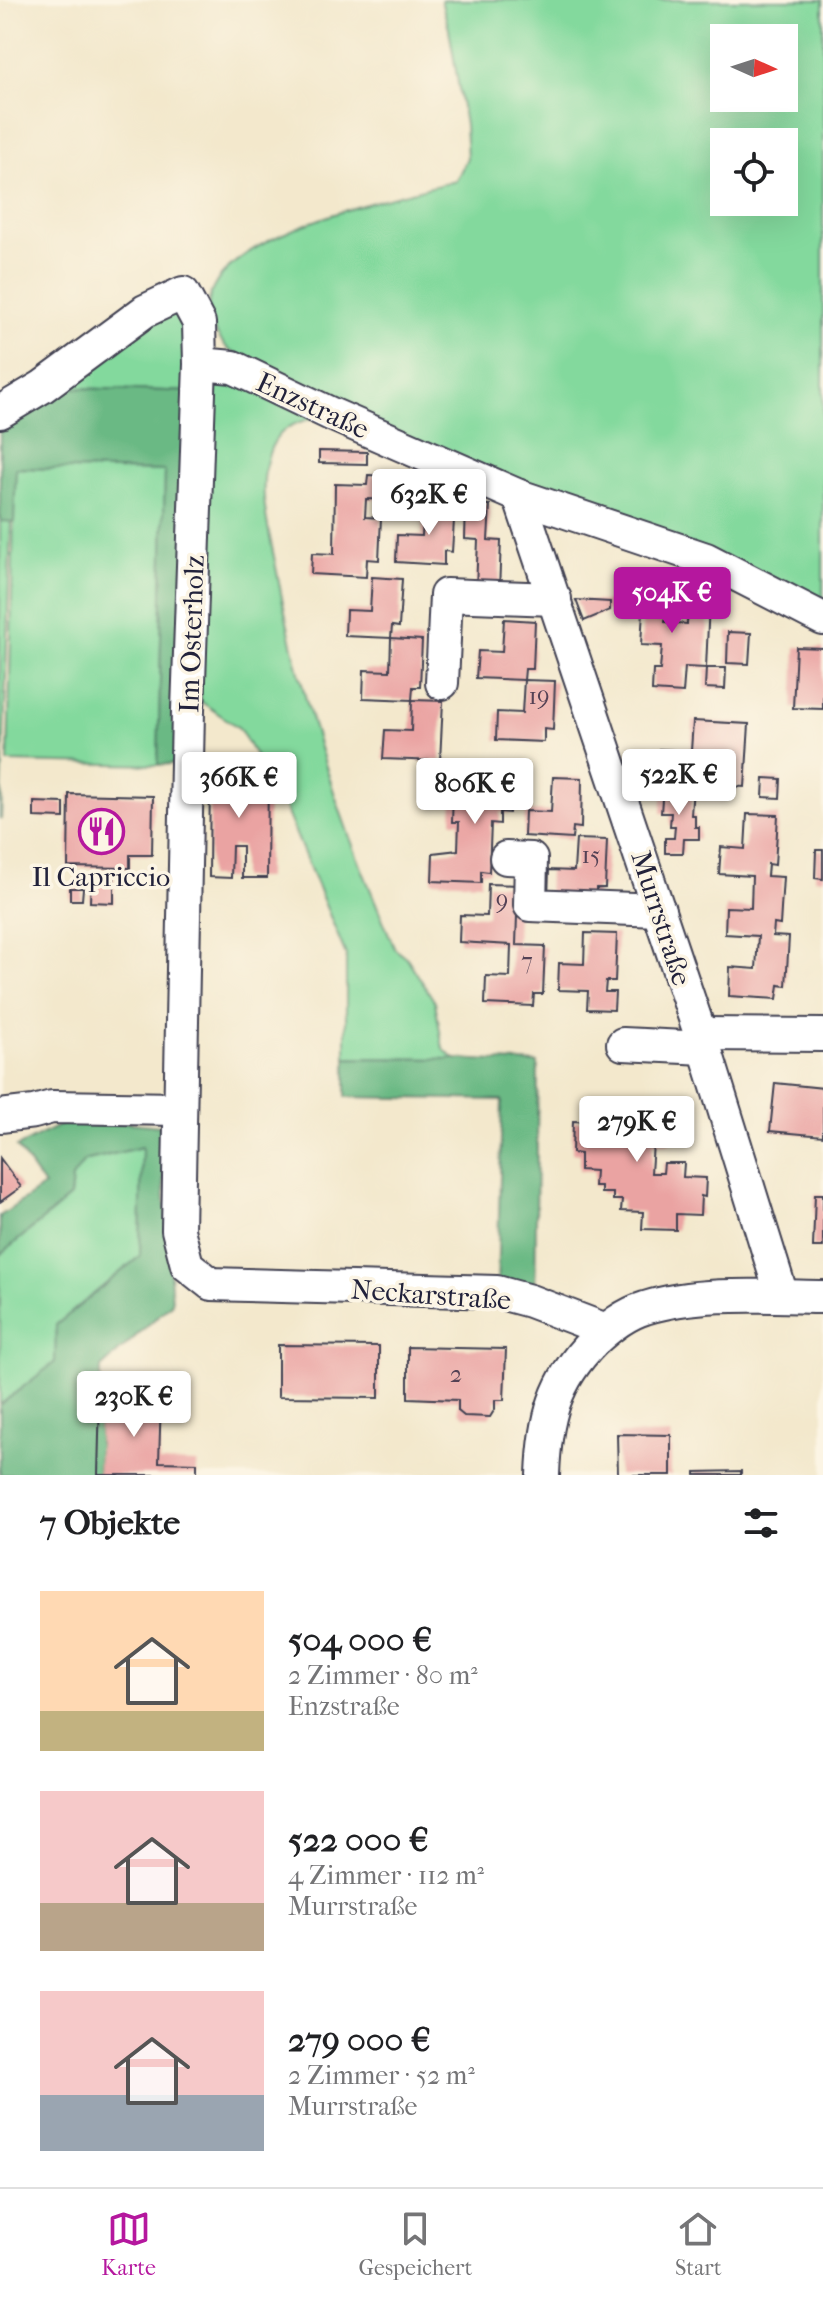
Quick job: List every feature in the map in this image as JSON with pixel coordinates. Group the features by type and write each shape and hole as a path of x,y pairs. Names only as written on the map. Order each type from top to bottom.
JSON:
{"street":[{"name":"Im Osterholz","path":"0,412 42,387 145,311 183,293 199,323 200,364 179,1109 178,1230 187,1265"},
{"name":"Enzstraße","path":"200,364 233,367 331,414 519,496 706,559 823,619"},
{"name":"Murrstraße","path":"519,496 703,1041 782,1296"},
{"path":"442,683 446,595 555,599"},
{"path":"506,858 531,859 530,905 659,910"},
{"path":"623,1044 823,1035"},
{"path":"0,1116 52,1107 179,1109"},
{"name":"Neckarstraße","path":"187,1265 211,1284 497,1292 606,1330"},
{"path":"543,1475 544,1438 558,1392 581,1355 624,1317 662,1303 715,1298 823,1297"}],"green space":[{"path":"441,0 823,0 823,619 519,496 230,351 209,315 216,284 243,256 284,233 333,214 456,181 467,158 465,125"},
{"path":"183,293 200,364 331,414 288,427 271,448 264,477 270,538 299,671 343,818 395,949 407,958 435,1002 443,1049 455,1059 346,1058 346,955 283,803 239,728 200,701 199,392 42,387"},
{"path":"42,387 199,392 187,763 158,765 165,471 16,468 14,522 0,521 0,412"},
{"path":"15,468 165,471 158,765 8,762"},
{"path":"0,521 11,521 1,819 0,819"},
{"path":"346,1058 538,1063 535,1303 497,1292 502,1100 346,1097"},
{"path":"75,1117 160,1126 172,1303 101,1368 98,1475 0,1475 0,1405 55,1362 56,1325 140,1256 142,1147 84,1161 72,1178 70,1197 0,1255 0,1216 44,1186 17,1147"},
{"path":"142,1147 140,1256 56,1325 56,1362 0,1405 0,1255 70,1197 72,1178 84,1161"}],"building":[{"path":"319,451 367,452 367,464 319,463"},
{"path":"368,475 435,478 434,495 394,494 393,500 366,499 365,517 381,518 379,560 367,559 366,577 311,574 312,553 334,554 335,484 367,485"},
{"path":"424,502 455,504 452,552 444,551 444,565 396,562 397,535 422,536"},
{"path":"466,504 490,505 488,540 501,541 499,590 476,589 478,540 465,539"},
{"path":"372,577 402,579 399,627 392,626 391,638 345,636 346,610 370,611"},
{"path":"636,578 667,579 665,622 687,624 688,600 709,602 706,668 685,667 683,693 652,691 653,670 660,670 662,646 641,645 643,610 634,609"},
{"path":"576,600 610,602 610,610 584,621"},
{"path":"504,619 535,621 533,669 525,669 524,680 476,678 478,651 502,652"},
{"path":"728,632 751,633 749,664 727,663"},
{"path":"391,638 422,640 420,687 413,687 412,700 363,698 364,670 390,671"},
{"path":"796,647 823,648 823,709 793,708"},
{"path":"706,668 726,668 725,689 705,688"},
{"path":"524,680 555,681 553,730 544,729 544,742 496,740 497,712 522,713"},
{"path":"412,700 443,701 440,761 383,759 385,730 411,731"},
{"path":"693,721 749,724 745,787 688,784 689,776 658,775 659,749 691,751"},
{"path":"234,759 244,759 244,769 268,770 267,878 242,878 242,846 232,846 231,878 209,877 210,769 234,769"},
{"path":"479,762 511,764 509,813 500,812 500,824 491,823 489,872 481,871 481,883 432,881 433,853 458,850 459,822 452,822 453,793 478,794"},
{"path":"553,777 582,778 581,828 573,827 572,839 524,836 525,811 551,812"},
{"path":"764,778 781,779 780,798 763,797"},
{"path":"663,785 693,787 691,815 695,815 695,827 699,827 699,839 684,839 683,853 665,853 665,838 674,838 675,826 670,826 671,813 661,813"},
{"path":"69,794 153,796 152,855 130,855 130,868 68,867"},
{"path":"34,802 64,803 64,818 34,817"},
{"path":"747,814 778,815 775,865 768,864 767,876 783,877 780,925 774,924 773,936 789,937 786,986 779,985 777,999 729,996 730,967 756,969 758,936 725,934 726,907 751,908 752,876 719,874 721,847 745,849"},
{"path":"576,839 607,840 605,888 596,888 596,899 548,898 549,870 574,871"},
{"path":"816,850 823,850 823,879 815,878"},
{"path":"91,877 114,878 114,903 90,902"},
{"path":"488,884 518,885 516,945 545,946 543,994 534,994 533,1006 485,1004 486,976 510,977 511,945 459,942 460,915 487,916"},
{"path":"70,888 83,888 82,900 70,900"},
{"path":"585,933 617,934 615,981 606,981 605,992 615,992 614,1010 587,1009 588,991 558,990 559,963 584,964"},
{"path":"775,1083 823,1088 823,1136 770,1131"},
{"path":"613,1096 643,1097 642,1113 672,1114 670,1144 653,1143 651,1173 663,1173 664,1163 684,1163 683,1177 706,1178 700,1215 676,1214 676,1230 642,1229 643,1212 621,1211 622,1200 613,1200 613,1193 601,1193 601,1186 594,1186 595,1171 580,1170 580,1154 572,1153 573,1121 602,1122 603,1110 612,1111"},
{"path":"0,1158 21,1187 0,1202"},
{"path":"815,1194 823,1194 823,1247 813,1247"},
{"path":"278,1345 379,1346 379,1398 278,1397"},
{"path":"408,1347 506,1349 504,1400 495,1400 495,1409 490,1417 464,1416 458,1411 458,1400 408,1398"},
{"path":"100,1396 161,1397 159,1462 197,1463 197,1475 98,1475"},
{"path":"617,1434 671,1435 671,1475 618,1475"},
{"path":"741,1471 741,1475 695,1475 695,1472"}],"place":[{"name":"Il Capriccio","path":"101,832"}]}
